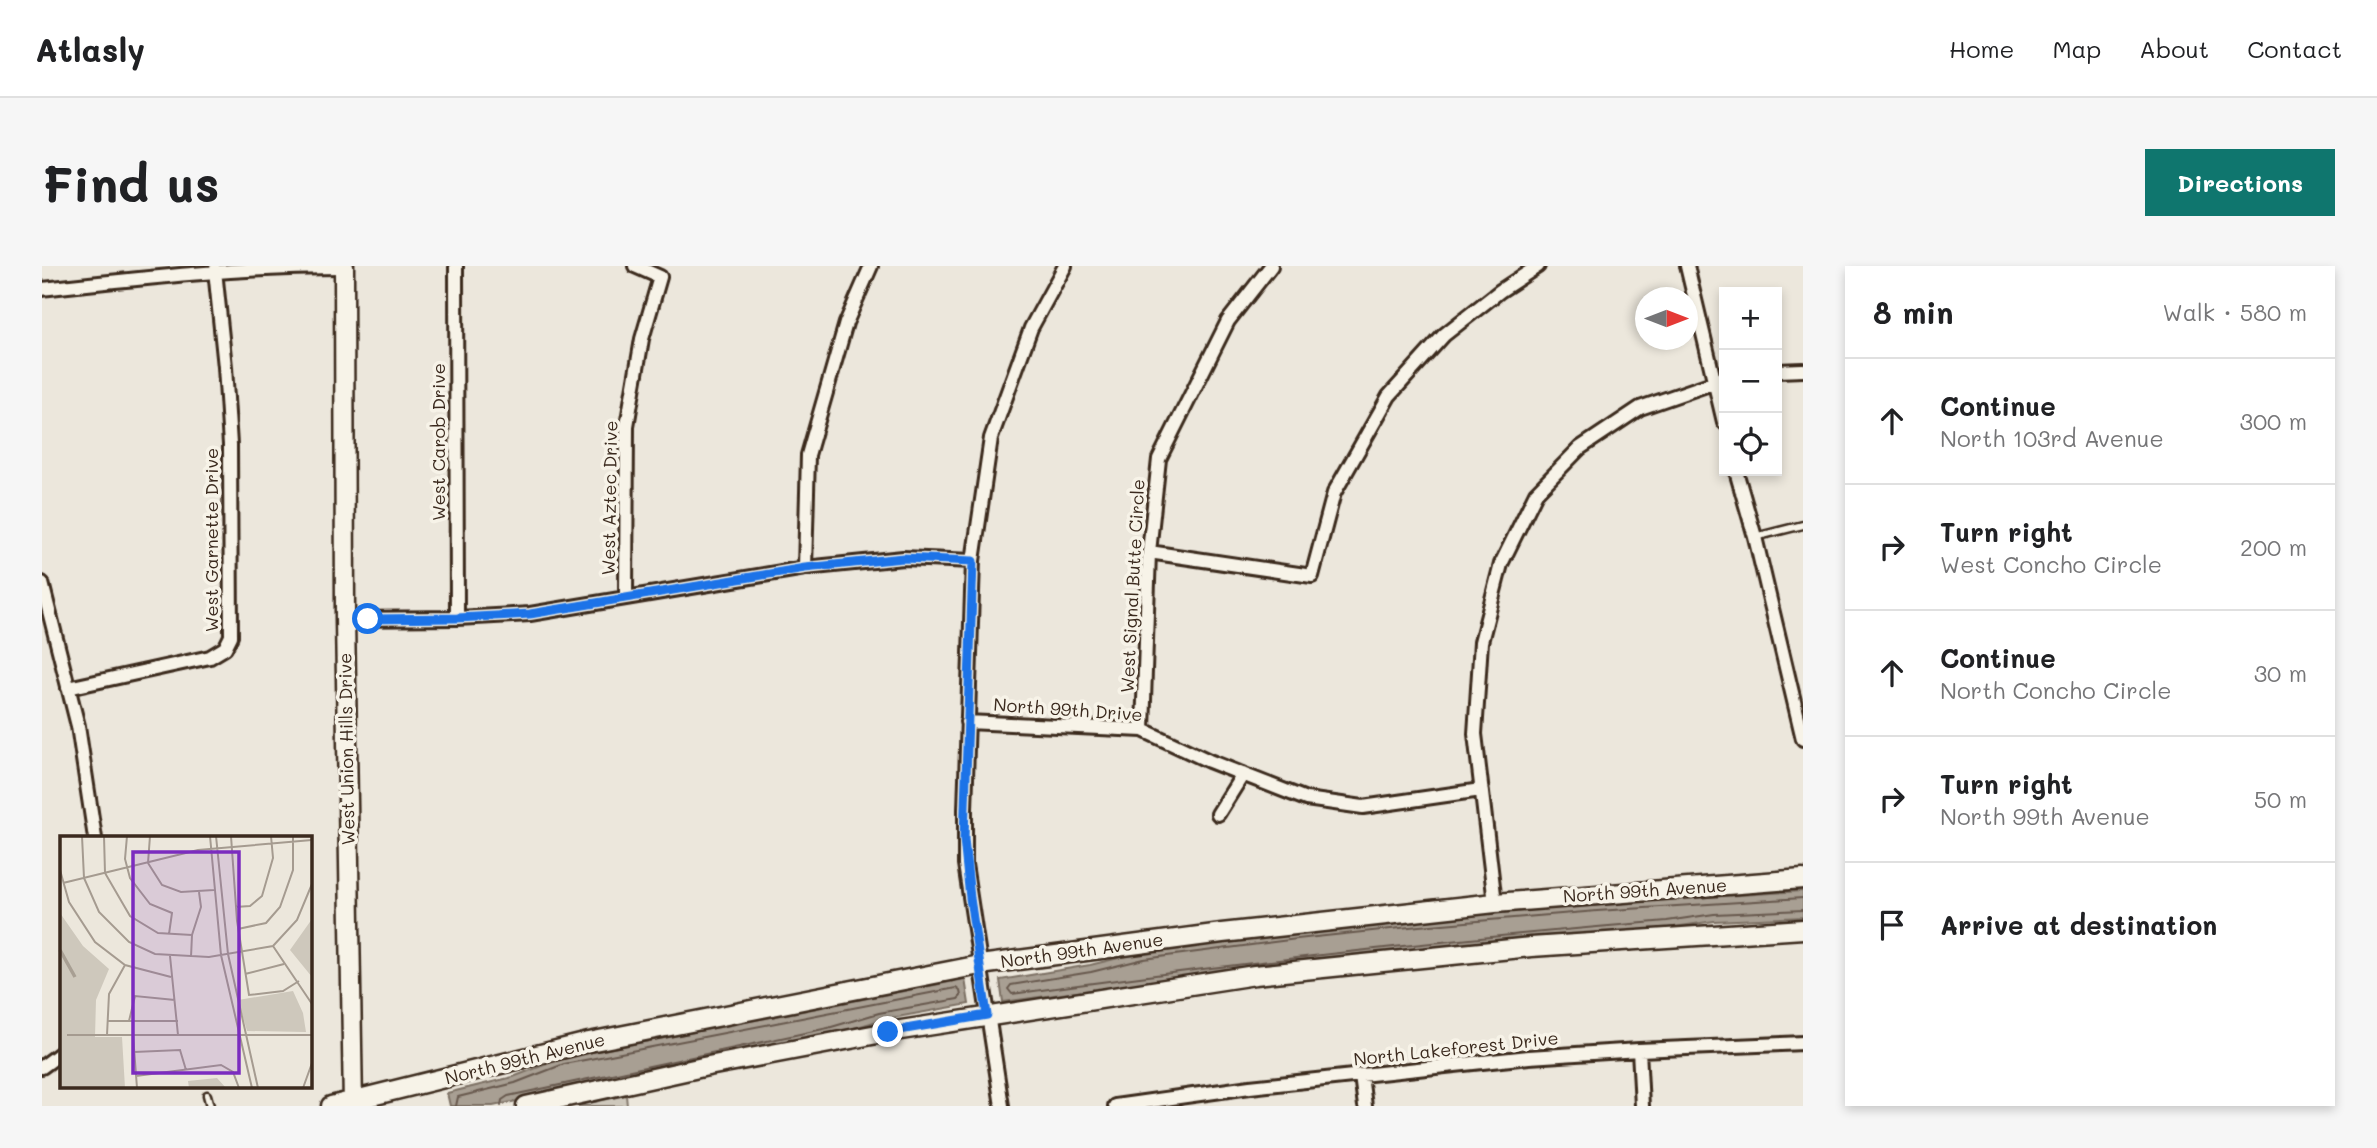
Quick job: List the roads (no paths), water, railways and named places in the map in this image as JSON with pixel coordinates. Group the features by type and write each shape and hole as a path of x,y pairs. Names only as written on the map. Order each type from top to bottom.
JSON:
{"main road":[{"name":"West Union Hills Drive","path":"344,266 345,619 353,1103"},
{"name":"North 99th Avenue","path":"331,1106 353,1103 614,1037 980,965 1222,933 1495,903 1803,879"},
{"path":"526,1106 704,1067 987,1015 1255,975 1531,947 1803,929"}],"street":[{"path":"42,289 215,270 344,266"},
{"name":"West Carob Drive","path":"456,266 457,618"},
{"name":"West Aztec Drive","path":"625,597 627,426 642,339 660,277 635,266"},
{"path":"805,568 808,455 846,323 871,266"},
{"path":"1002,1106 967,876 964,839 973,561 991,438 1031,328 1065,266"},
{"name":"West Signal Butte Circle","path":"1143,730 1149,552 1159,458 1228,321 1271,266"},
{"path":"1149,552 1312,576 1334,493 1389,396 1444,335 1500,291 1538,266"},
{"path":"1495,903 1475,734 1480,642 1501,564 1536,493 1580,448 1640,408 1719,380 1687,266"},
{"name":"West Garnette Drive","path":"68,688 210,657 225,648 231,636 230,445 215,270"},
{"path":"1782,371 1803,370"},
{"path":"1737,476 1755,537 1803,739"},
{"path":"345,619 530,614 805,568 903,558 973,561"},
{"path":"43,591 81,746 95,836"},
{"name":"North 99th Drive","path":"967,722 1143,730 1209,761 1306,799 1363,807 1481,790"},
{"path":"1218,814 1243,774"},
{"name":"North Lakeforest Drive","path":"1115,1106 1187,1101 1250,1087 1529,1057 1803,1043"},
{"path":"1639,1050 1642,1106"},
{"path":"42,1067 60,1054"},
{"path":"1361,1076 1365,1106"}],"lane":[{"path":"1755,537 1803,525"},
{"path":"207,1095 210,1106"}],"water":[{"path":"1803,891 1803,917 1714,921 1668,928 1216,973 1003,1002 1000,980 1090,965 1143,952 1225,940 1418,919"},
{"path":"965,979 969,1004 881,1020 830,1035 493,1106 450,1106 447,1093 513,1077 562,1058"}]}
